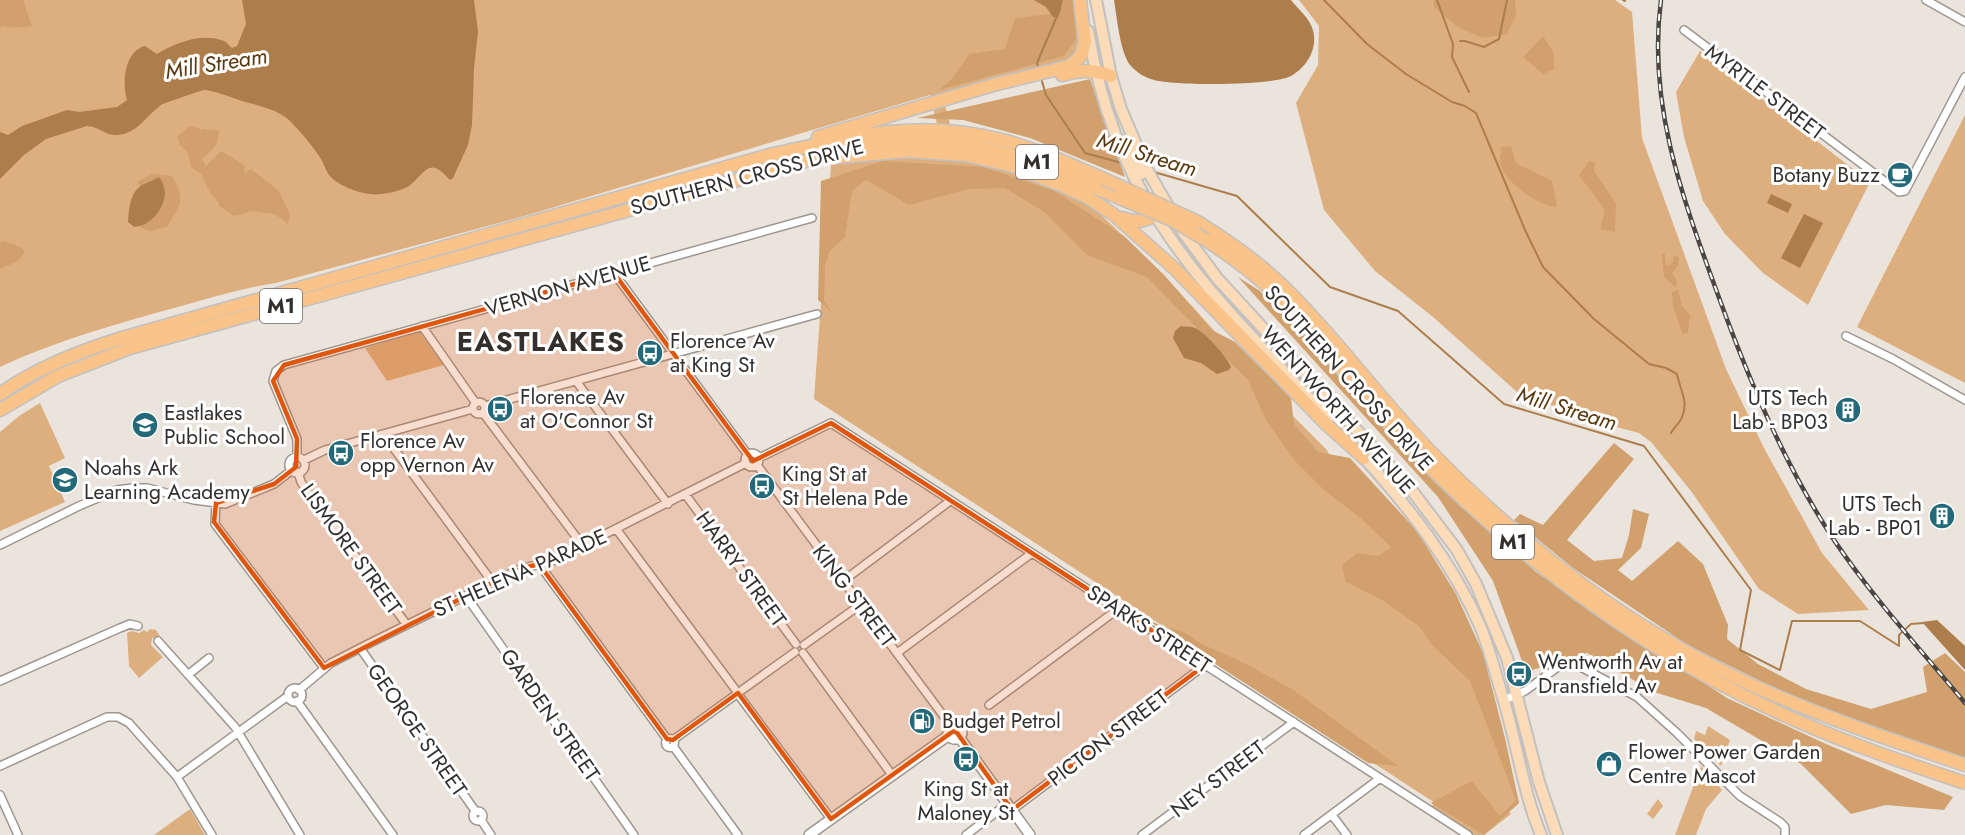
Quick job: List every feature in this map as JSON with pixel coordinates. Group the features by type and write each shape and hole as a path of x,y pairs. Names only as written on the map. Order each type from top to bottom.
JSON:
{"highway":[{"path":"1047,75 1070,66 1081,56 1084,42 1082,0"},
{"path":"766,156 828,133 932,103 1047,75 1095,70 1111,76"},
{"name":"SOUTHERN CROSS DRIVE","path":"0,410 58,376 121,351 589,214 766,156 880,132 999,150 1034,161 1172,220 1206,240 1259,279 1295,314 1384,418 1446,483 1515,544 1575,591 1628,628 1740,694 1807,725 1885,756 1965,783"},
{"name":"SOUTHERN CROSS DRIVE","path":"589,214 806,161 888,152 944,141 1004,140 1104,179 1198,222 1240,250 1281,284 1432,453 1489,508 1602,598 1682,649 1753,686 1828,717 1965,765"},
{"path":"944,141 1061,184 1113,214 1136,222 1146,221 1155,215"},
{"path":"1113,214 1175,269 1327,425 1364,458"},
{"name":"SOUTHERN CROSS DRIVE","path":"0,394 33,374 102,344 568,220"},
{"path":"1828,717 1889,744 1965,772"},
{"path":"1885,756 1965,791"}],"main road":[{"name":"WENTWORTH AVENUE","path":"1082,0 1095,70 1115,134 1199,255 1410,488 1457,550 1492,618 1507,658 1539,782 1557,835"},
{"path":"1096,0 1111,76 1127,127 1128,145 1139,169"},
{"name":"WENTWORTH AVENUE","path":"1139,169 1155,215 1178,249 1205,283 1364,458 1427,534 1454,574 1481,629 1504,700 1526,791 1541,835"},
{"path":"809,835 950,731 952,738 959,737 1030,835"}],"street":[{"path":"1926,0 1965,22"},
{"name":"MYRTLE STREET","path":"1684,30 1899,192 1905,191 1965,77"},
{"name":"VERNON AVENUE","path":"300,459 297,439 273,381 276,371 284,364 812,218"},
{"path":"614,273 748,455"},
{"path":"422,326 477,414 576,381 817,314"},
{"path":"1846,336 1893,359 1965,400"},
{"path":"576,381 668,504"},
{"path":"295,471 290,466 290,461 384,435 481,402 484,410 583,546"},
{"name":"SPARKS STREET","path":"758,462 831,423 1468,835"},
{"path":"384,435 493,583"},
{"path":"754,454 758,462 751,466 746,463 748,455 754,454"},
{"path":"0,544 88,502 126,488 147,488 194,500 228,503 304,468 300,459"},
{"name":"KING STREET","path":"758,462 897,653 950,731"},
{"name":"ST HELENA PARADE","path":"299,690 324,668 360,648 520,569 552,561 617,530 746,463"},
{"name":"LISMORE STREET","path":"295,471 310,495 407,625"},
{"name":"HARRY STREET","path":"685,494 892,775"},
{"path":"843,581 950,501"},
{"path":"216,503 215,524 324,668"},
{"path":"617,530 831,819"},
{"path":"897,653 1032,554"},
{"path":"539,564 738,835"},
{"name":"GARDEN STREET","path":"465,596 634,835"},
{"path":"671,742 860,605"},
{"path":"989,705 1118,609"},
{"path":"0,681 130,624 138,626"},
{"path":"158,642 189,674 238,732 300,835"},
{"name":"GEORGE STREET","path":"360,648 476,812 481,813 483,817 481,820 491,835"},
{"path":"189,674 209,658"},
{"path":"1504,700 1517,696 1562,664 1569,662 1637,697 1740,796 1780,822 1785,827 1785,835"},
{"name":"PICTON STREET","path":"966,835 1009,807 1204,665"},
{"path":"177,777 288,696 291,689 299,690 301,696 297,701"},
{"path":"288,696 291,700 297,701 393,835"},
{"path":"0,766 113,716 129,723 177,777 212,835"},
{"name":"NEY STREET","path":"1142,835 1293,723"},
{"path":"1304,835 1379,779"},
{"path":"0,795 18,835"},
{"path":"1332,814 1347,835"}],"highlighted area":[{"path":"614,273 753,461 831,423 1205,665 1012,810 955,730 831,819 738,693 673,740 667,739 539,564 520,569 324,668 214,522 216,503 274,484 296,467 297,439 273,381 284,365"}],"shaded area":[{"path":"0,0 1075,0 1080,46 1075,59 942,93 959,159 1015,173 1061,191 1095,209 1163,274 1277,400 1326,449 1348,487 1471,650 1519,803 1509,812 1511,814 1484,835 1472,835 1430,807 1435,803 814,399 831,165 890,157 945,158 930,95 521,217 133,319 65,341 0,367"},
{"path":"0,0 23,0 32,26 13,28 2,26 0,28"},
{"path":"1057,0 1073,0 1076,39 1064,56 939,90 952,79 969,54 1005,49 1015,18 1050,14"},
{"path":"1299,0 1615,0 1632,12 1642,138 1726,369 1764,448 1822,553 1869,610 1798,614 1759,589 1691,491 1651,442 1639,433 1590,420 1517,392 1433,317 1375,271 1324,210 1296,103 1318,65 1319,26"},
{"path":"1434,0 1515,0 1516,15 1507,34 1482,38 1458,27 1434,7"},
{"path":"1543,36 1554,53 1554,69 1543,74 1523,57"},
{"path":"1700,51 1870,182 1808,305 1763,273 1725,234 1703,201 1684,137 1676,92"},
{"path":"1090,79 1125,177 1030,138 963,120 917,118"},
{"path":"1965,115 1965,383 1857,327"},
{"path":"189,126 199,128 200,131 202,129 219,132 216,144 202,159 206,166 221,151 244,165 245,173 251,169 279,191 290,215 288,224 275,214 253,211 234,216 219,206 201,174 191,167 188,153 180,145 177,137"},
{"path":"1511,146 1516,163 1552,181 1557,207 1533,199 1509,180 1500,164 1500,159 1501,147"},
{"path":"883,161 983,167 1054,191 1124,236 1163,274 1212,330 1235,342 1291,398 1294,424 1318,452 1350,458 1417,531 1456,594 1483,653 1519,803 1484,835 1431,803 1472,781 1500,816 1516,800 1470,681 1431,644 1419,626 1382,600 1346,582 1342,565 1357,553 1378,556 1391,547 1358,516 1325,491 1294,460 1266,420 1248,380 1147,277 1087,255 1043,211 1005,188 968,189 909,205 866,180 852,191 845,237 829,252 825,266 824,300 832,313 818,300 821,181"},
{"path":"1589,161 1595,162 1594,171 1616,203 1615,232 1600,229 1605,210 1579,175"},
{"path":"152,174 172,176 179,191 180,202 167,227 149,231 140,227 161,210 165,199 156,179 140,186 137,182"},
{"path":"4,241 21,247 25,253 16,262 0,269 0,242"},
{"path":"1662,254 1665,254 1665,262 1669,266 1673,262 1674,255 1679,258 1678,266 1672,273 1677,281 1676,288 1664,277"},
{"path":"1238,277 1260,291 1304,336 1437,483 1536,572 1727,698 1826,744 1953,797 1944,810 1886,805 1851,814 1801,764 1706,708 1654,692 1587,653 1526,672 1493,581 1438,497"},
{"path":"1678,290 1682,306 1690,315 1688,333 1683,334 1673,307 1672,292"},
{"path":"419,331 444,365 387,381 365,348"},
{"path":"40,403 65,458 49,466 65,502 0,531 0,432 19,416"},
{"path":"1614,443 1634,459 1567,540 1594,561 1622,558 1633,509 1649,514 1641,548 1618,570 1632,581 1678,541 1703,564 1728,625 1727,639 1758,664 1806,689 1871,709 1927,692 1923,667 1945,653 1965,672 1965,758 1787,694 1689,646 1573,568 1514,520 1520,514 1543,525"},
{"path":"1146,619 1164,627 1182,631 1202,644 1292,689 1398,766 1368,763"},
{"path":"150,629 156,630 160,636 152,638 151,645 163,657 139,678 129,666 127,633 132,631 139,633 144,630 147,632"},
{"path":"1708,726 1730,740 1721,766 1694,739 1696,731 1705,735"},
{"path":"1701,766 1722,790 1706,809 1696,835 1675,835"},
{"path":"1658,799 1663,806 1653,819 1647,814"},
{"path":"190,809 205,835 154,835"}],"water":[{"path":"242,0 474,0 478,31 472,125 468,145 453,178 450,180 433,167 424,171 406,188 396,191 374,194 354,190 337,182 329,175 310,144 284,116 216,92 204,90 161,105 136,128 124,134 113,135 87,126 46,139 24,155 0,179 0,132 8,135 22,126 67,110 79,112 117,107 127,100 125,77 129,61 138,49 145,46 157,54 171,46 196,38 213,38 226,42 232,48 237,46 246,24"},
{"path":"1034,0 1063,0 1058,17 1053,17 1046,7"},
{"path":"1114,0 1291,0 1311,25 1313,47 1308,60 1297,72 1281,79 1224,84 1154,80 1139,73 1127,60"},
{"path":"159,177 165,193 160,209 149,222 134,227 128,222 134,194 141,186"},
{"path":"1771,194 1792,204 1788,213 1767,203"},
{"path":"1804,214 1823,223 1800,268 1781,258"},
{"path":"1181,326 1193,327 1204,334 1225,358 1231,367 1229,370 1217,374 1201,363 1184,358 1173,338 1175,331"},
{"path":"1937,620 1965,646 1965,670 1922,622"}],"waterway":[{"path":"1324,0 1367,44 1406,74 1452,102 1476,113 1543,267 1594,319 1649,364 1666,368 1677,374 1685,406 1681,419 1671,433"},
{"path":"1437,0 1453,44 1452,57 1469,92"},
{"path":"1460,41 1484,47 1499,39 1507,0"},
{"name":"Mill Stream","path":"1039,69 1037,63 1060,9"},
{"name":"Mill Stream","path":"1041,78 1046,95 1085,153 1122,163"},
{"name":"Mill Stream","path":"1154,172 1237,196 1330,287 1398,311 1504,404 1644,446 1751,590 1740,650 1780,670 1792,621 1860,621 1899,646 1899,635 1911,624 1923,623"}],"railway":[{"path":"1661,0 1658,39 1659,76 1671,150 1692,223 1755,390 1799,482 1834,540 1881,603 1965,703"}],"place":[{"name":"Botany Buzz","path":"1900,175"},
{"name":"Florence Av at King St","path":"650,353"},
{"name":"Florence Av at O'Connor St","path":"500,409"},
{"name":"UTS Tech Lab - BP03","path":"1848,410"},
{"name":"Eastlakes Public School","path":"145,425"},
{"name":"Florence Av opp Vernon Av","path":"341,453"},
{"name":"Noahs Ark Learning Academy","path":"65,480"},
{"name":"King St at St Helena Pde","path":"762,486"},
{"name":"UTS Tech Lab - BP01","path":"1942,516"},
{"name":"Wentworth Av at Dransfield Av","path":"1519,674"},
{"name":"Budget Petrol","path":"922,721"},
{"name":"King St at Maloney St","path":"966,759"},
{"name":"Flower Power Garden Centre Mascot","path":"1609,764"}],"district":[{"name":"EASTLAKES","path":"541,342"}]}
